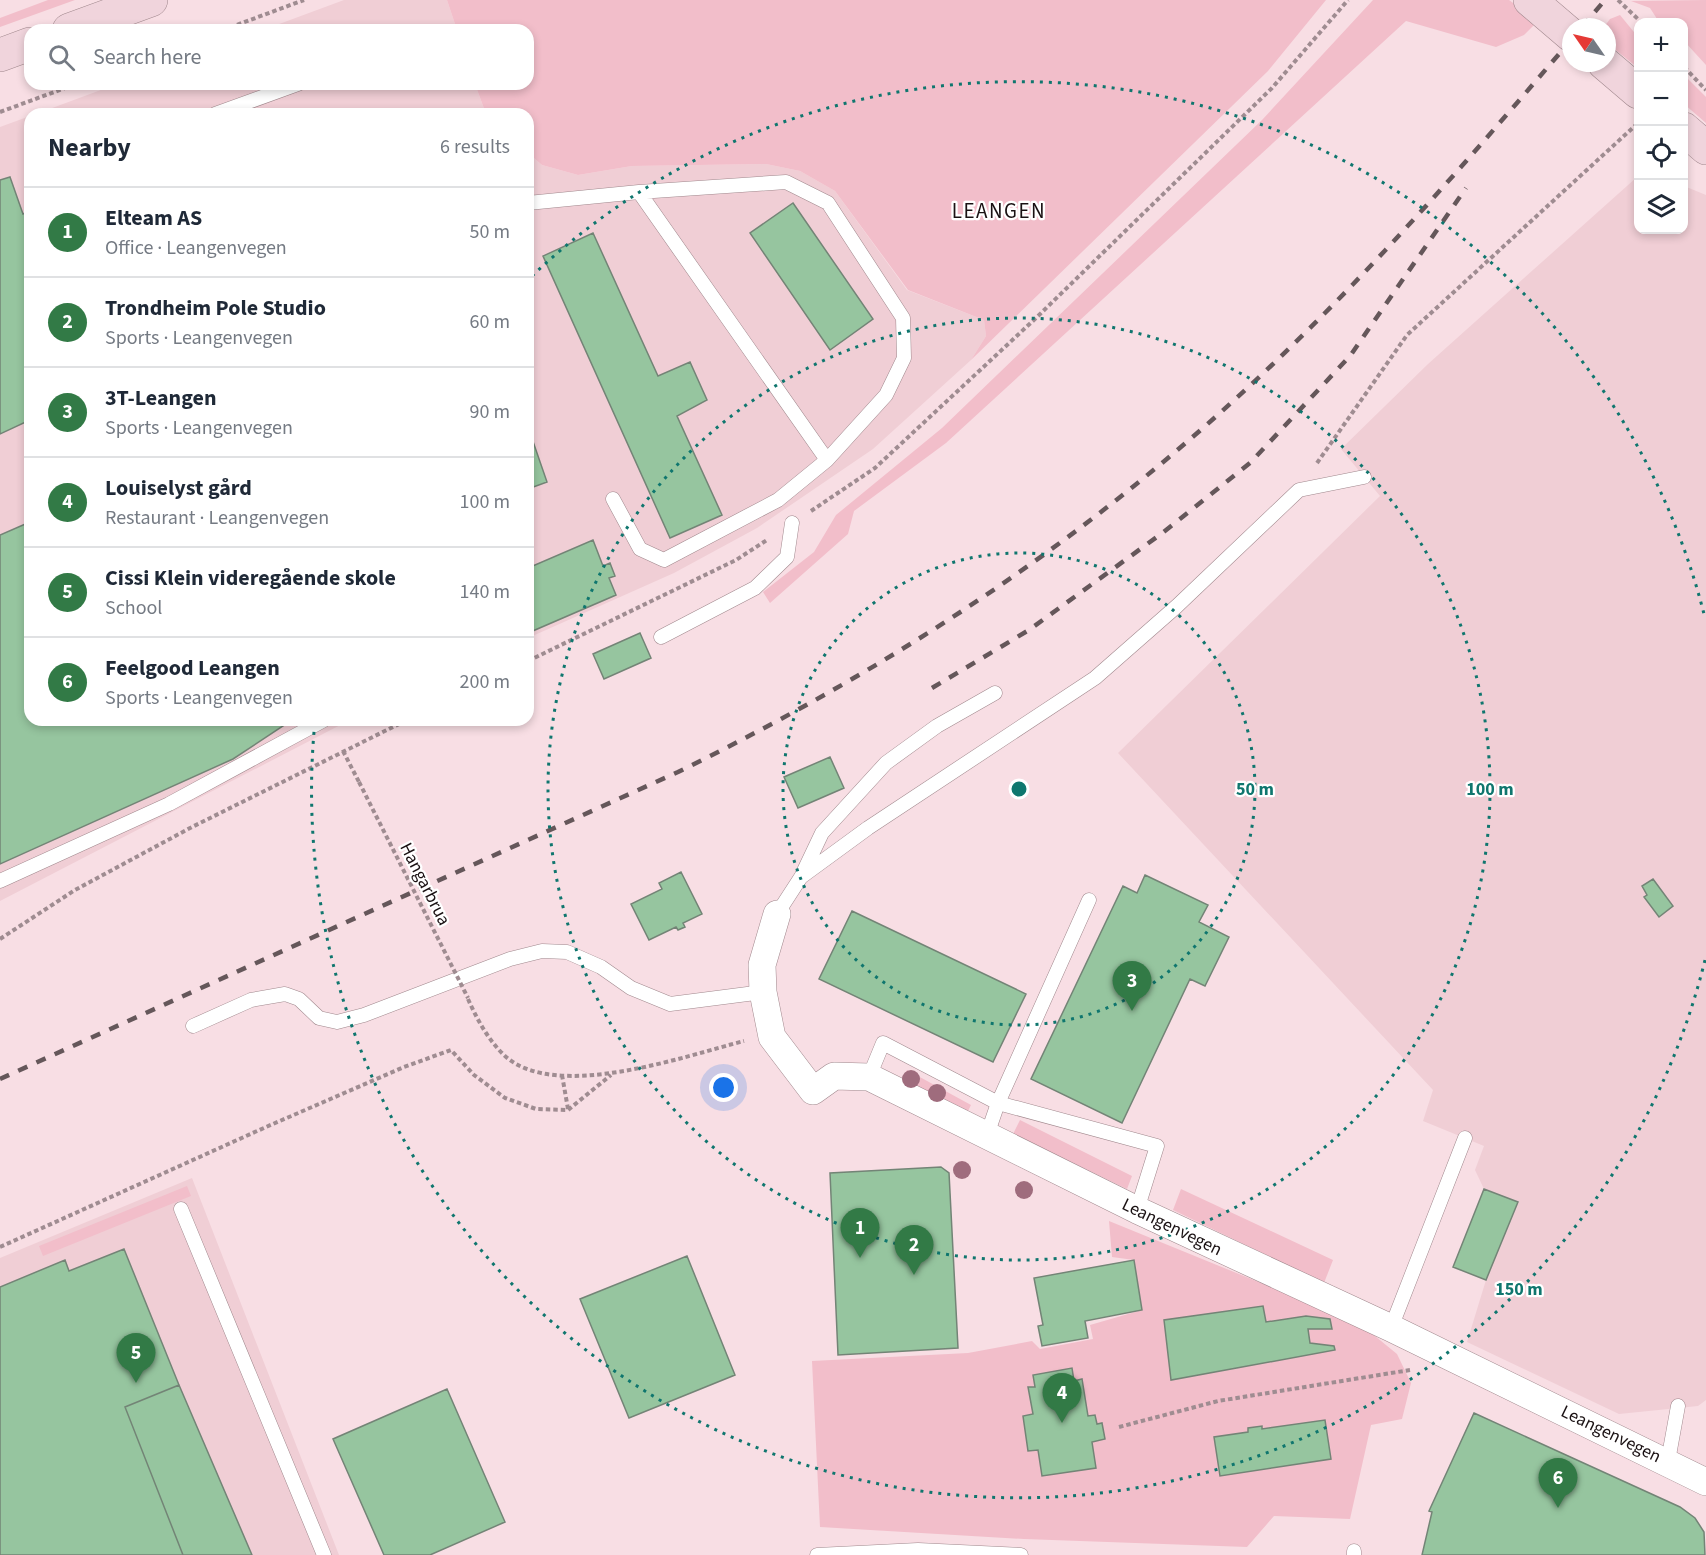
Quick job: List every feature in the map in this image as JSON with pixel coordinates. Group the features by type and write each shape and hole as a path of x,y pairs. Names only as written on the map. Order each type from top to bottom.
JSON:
{"street":[{"path":"85,24 151,0"},
{"path":"1530,0 1562,27"},
{"path":"0,55 24,46"},
{"path":"1615,72 1634,89"},
{"path":"1688,133 1706,148"},
{"name":"Leangenvegen","path":"777,914 762,965 763,992 772,1036 813,1091 834,1076 870,1077 1137,1210 1391,1328 1668,1461 1706,1482"}],"lane":[{"path":"232,108 281,90"},
{"path":"534,202 639,192 786,182 828,203 903,318 904,358 886,395 826,460 778,500 664,560 640,549 613,499"},
{"path":"639,192 826,460"},
{"path":"801,877 868,828 1095,678 1177,606 1299,490 1364,477"},
{"path":"661,637 755,588 787,557 792,523"},
{"path":"777,914 801,877 822,832 886,763 937,726 995,693"},
{"path":"0,881 169,804 313,726"},
{"path":"987,1135 998,1103 1089,900"},
{"path":"193,1026 252,1000 285,993 299,999 319,1018 337,1022 364,1015 510,959 542,951 567,952 601,967 631,988 670,1004 763,992"},
{"path":"870,1077 883,1043 998,1103 1157,1146 1137,1210"},
{"path":"1391,1328 1465,1137"},
{"path":"181,1209 324,1555"},
{"path":"1668,1461 1678,1406"},
{"path":"817,1555 918,1550 1021,1555"}],"path":[{"path":"239,24 304,0"},
{"path":"534,658 736,560 875,468 1010,342 1272,88 1348,0"},
{"path":"1618,0 1637,18"},
{"path":"1688,72 1706,90"},
{"path":"0,112 60,90"},
{"path":"1299,490 1407,335 1635,126"},
{"path":"0,939 75,890 395,726"},
{"name":"Hangarbrua","path":"343,751 480,1025 506,1057 544,1075 611,1075"},
{"path":"0,1248 404,1066 451,1050 474,1075 505,1098 536,1109 568,1110 611,1075 772,1036"},
{"path":"562,1075 568,1110"},
{"path":"1119,1426 1218,1401 1461,1362"}],"shaded area":[{"path":"48,0 75,0 0,27 0,18"},
{"path":"344,0 447,0 455,24 279,24"},
{"path":"447,0 1326,0 1268,71 971,360 986,336 984,320 908,290 835,191 800,171 766,164 632,166 578,175 542,165 534,158 534,108 484,108 477,90 534,90 534,24 455,24"},
{"path":"1373,0 1509,0 1538,21 1524,35 1496,47 1406,21 946,443 854,511 848,534 770,603 763,592 814,552 836,515 942,428 1262,120"},
{"path":"1706,0 1706,65 1688,45 1688,18 1656,18 1650,8 1631,1"},
{"path":"1620,15 1634,32 1634,65 1616,50 1616,18 1612,18"},
{"path":"1688,79 1706,97 1706,123 1688,107"},
{"path":"101,90 477,90 484,108 52,108"},
{"path":"24,118 24,726 338,726 0,901 0,127"},
{"path":"534,158 542,165 578,175 632,166 766,164 800,171 835,191 907,290 984,320 986,336 971,360 873,449 757,528 674,573 534,635"},
{"path":"1634,180 1634,234 1688,234 1688,188 1706,195 1706,1400 1698,1406 1619,1414 1467,1342 1486,1280 1517,1202 1484,1189 1475,1170 1484,1146 1423,1121 1433,1090 1118,753 1380,496 1341,449 1428,364"},
{"path":"907,1070 971,1105 966,1115 900,1083"},
{"path":"1020,1120 1132,1176 1127,1189 1013,1134"},
{"path":"192,1178 339,1555 0,1555 0,1258"},
{"path":"187,1186 191,1196 43,1256 39,1246"},
{"path":"1181,1189 1333,1260 1324,1283 1173,1210"},
{"path":"1109,1221 1359,1323 1397,1354 1411,1383 1402,1419 1371,1425 1350,1519 1274,1516 1247,1547 1024,1539 820,1527 812,1361 968,1353 1032,1341 1040,1349 1093,1339 1090,1325 1142,1310 1134,1260 1112,1257"}],"building":[{"path":"10,177 24,214 24,423 0,434 0,180"},
{"path":"793,203 873,319 830,350 750,233"},
{"path":"593,233 658,376 690,362 707,400 677,416 722,515 670,538 543,256"},
{"path":"534,444 547,482 534,487"},
{"path":"24,525 24,726 283,726 233,759 0,864 0,535"},
{"path":"593,540 603,566 610,563 615,576 609,578 616,595 534,630 534,565"},
{"path":"640,633 651,658 604,679 593,654"},
{"path":"830,757 844,788 798,808 784,777"},
{"path":"681,872 702,914 683,923 685,927 678,930 676,927 649,940 631,904 662,889 659,883"},
{"path":"1145,875 1208,905 1199,922 1229,937 1205,986 1190,979 1122,1123 1031,1079 1123,886 1137,893"},
{"path":"1653,879 1673,906 1659,917 1644,897 1647,895 1642,886"},
{"path":"852,911 1026,994 993,1062 819,979"},
{"path":"941,1167 949,1173 958,1348 838,1355 830,1173"},
{"path":"1484,1189 1518,1202 1486,1280 1453,1267"},
{"path":"124,1249 179,1385 125,1407 183,1555 0,1555 0,1287 65,1260 69,1271"},
{"path":"687,1256 735,1375 629,1418 580,1299"},
{"path":"1134,1260 1142,1310 1085,1321 1088,1338 1042,1346 1038,1326 1043,1325 1034,1278"},
{"path":"1263,1306 1266,1322 1306,1316 1330,1319 1332,1329 1308,1329 1310,1343 1334,1346 1335,1350 1171,1380 1164,1320"},
{"path":"1072,1368 1074,1381 1082,1379 1088,1416 1095,1415 1097,1424 1102,1423 1105,1439 1092,1442 1096,1468 1042,1476 1038,1450 1028,1451 1023,1416 1033,1414 1028,1387 1035,1387 1033,1375"},
{"path":"179,1385 252,1555 183,1555 125,1407"},
{"path":"447,1389 505,1522 430,1555 384,1555 333,1439"},
{"path":"1474,1413 1680,1507 1695,1518 1704,1532 1705,1555 1422,1555 1432,1512 1429,1511"},
{"path":"1325,1420 1331,1459 1220,1476 1214,1437 1248,1432 1248,1428 1262,1426 1262,1429"}],"railway":[{"path":"1590,18 1605,0"},
{"path":"0,1079 678,772 839,686 917,640 992,591 1065,539 1136,484 1274,363 1390,246 1562,50"},
{"path":"932,688 1029,630 1161,534 1250,463 1350,356 1466,188"}],"place":[{"name":"3T-Leangen","path":"1132,1011"},
{"name":"Elteam AS","path":"860,1258"},
{"name":"Trondheim Pole Studio","path":"914,1275"},
{"name":"Cissi Klein videregående skole","path":"136,1383"},
{"name":"Louiselyst gård","path":"1062,1423"},
{"name":"Feelgood Leangen","path":"1558,1508"}],"district":[{"name":"LEANGEN","path":"999,211"}]}
